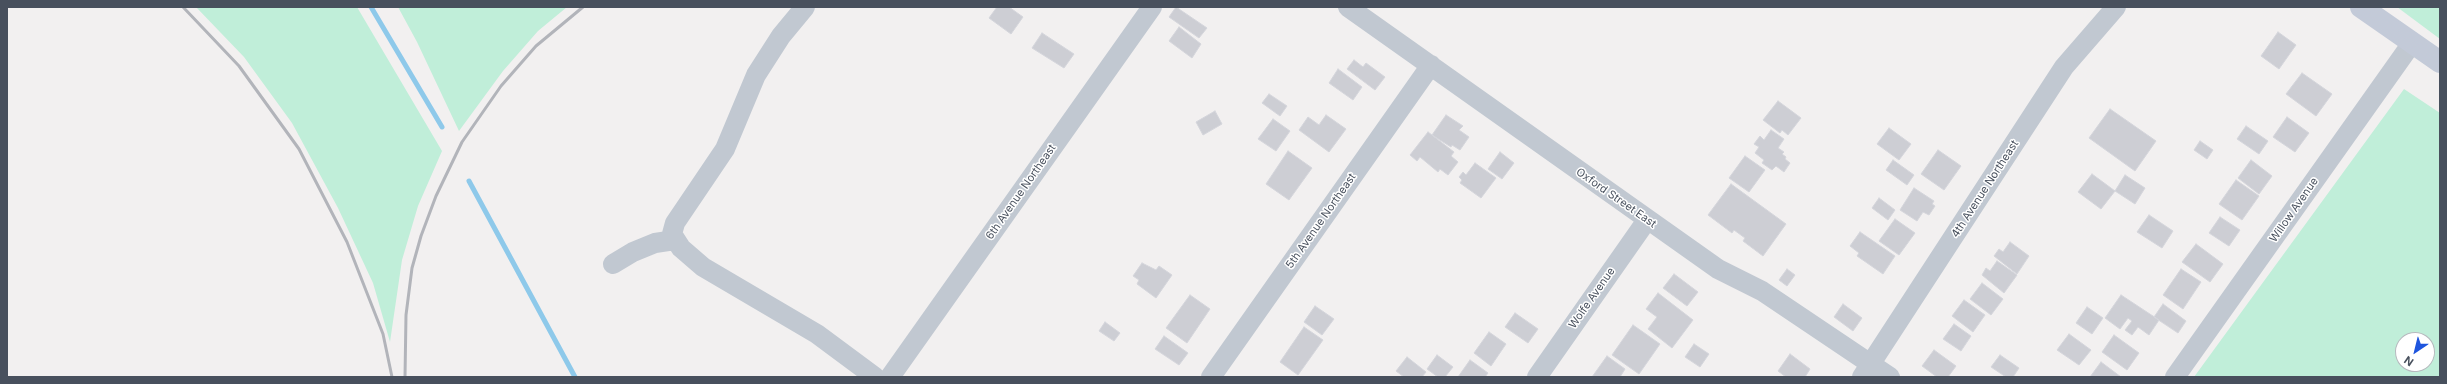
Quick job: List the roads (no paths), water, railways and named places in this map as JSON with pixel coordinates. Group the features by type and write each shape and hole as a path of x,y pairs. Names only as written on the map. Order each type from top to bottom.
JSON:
{"street":[{"path":"805,7 781,36 756,75 725,149 675,223 672,234 681,248 703,267 817,334 875,377"},
{"name":"6th Avenue Northeast","path":"890,377 1152,7"},
{"name":"Oxford Street East","path":"1348,7 1647,220 1718,268 1762,291 1866,370 1890,377"},
{"name":"4th Avenue Northeast","path":"1866,370 2064,67 2116,7"},
{"path":"2361,7 2440,62"},
{"name":"Willow Avenue","path":"2175,377 2412,43"},
{"name":"5th Avenue Northeast","path":"1211,377 1431,65"},
{"name":"Wolfe Avenue","path":"1536,377 1647,220"},
{"path":"613,264 632,252 655,242 676,240"}],"waterway":[{"path":"371,7 442,127"},
{"path":"469,181 575,377"}],"railway":[{"path":"183,7 239,66 299,149 347,242 383,334 392,377"},
{"path":"405,377 406,315 412,268 421,236 436,196 462,142 501,86 536,46 583,7"}]}
